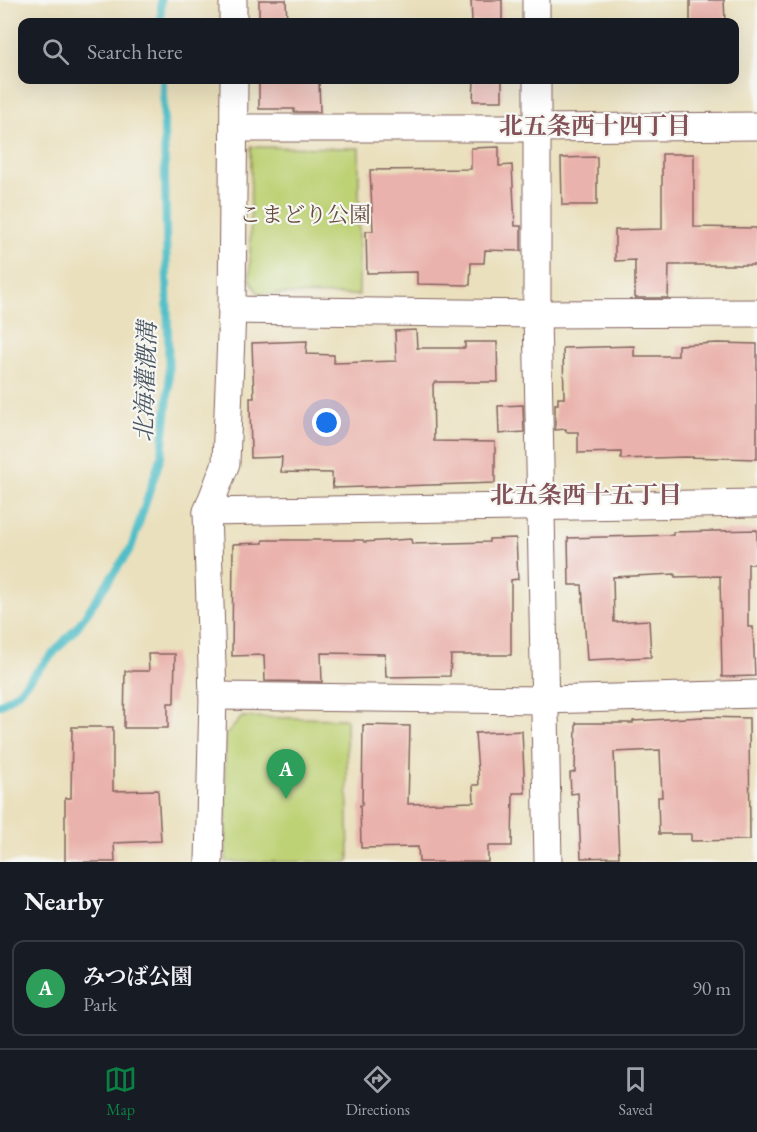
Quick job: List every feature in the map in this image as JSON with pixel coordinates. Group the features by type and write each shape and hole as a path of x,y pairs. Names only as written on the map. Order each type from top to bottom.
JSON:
{"street":[{"path":"233,0 233,18"},
{"path":"536,0 536,18"},
{"path":"209,862 213,696 207,512 226,464 235,128 234,84"},
{"path":"537,84 537,314 548,862"},
{"path":"235,128 757,126"},
{"path":"231,310 537,314 757,313"},
{"path":"207,512 757,503"},
{"path":"213,696 544,699 757,694"}],"green space":[{"name":"こまどり公園","path":"251,147 359,148 359,295 259,294 250,280"},
{"path":"242,717 346,719 349,862 226,862 225,736"}],"building":[{"path":"259,0 286,0 287,18 259,18"},
{"path":"471,0 502,0 502,18 472,18"},
{"path":"690,0 724,0 725,18 690,18"},
{"path":"259,84 319,84 320,112 259,109"},
{"path":"474,84 502,84 502,101 473,101"},
{"path":"499,147 499,166 512,165 515,226 521,226 521,251 485,250 484,263 471,263 470,285 417,284 417,272 367,273 366,231 373,231 370,170 471,169 471,148"},
{"path":"662,154 694,154 694,227 757,228 757,265 669,265 668,298 635,298 635,260 615,261 615,230 662,229"},
{"path":"597,157 597,205 562,205 561,158"},
{"path":"416,330 417,348 465,348 465,342 497,342 498,382 435,382 433,384 434,441 495,442 495,483 333,488 332,473 281,472 282,457 251,458 250,398 254,398 252,343 307,341 306,354 334,355 334,363 396,361 395,331"},
{"path":"757,344 757,459 685,457 621,459 621,452 578,453 578,432 566,432 566,429 555,430 555,404 558,404 558,398 564,398 563,348 634,346 634,356 678,356 678,345"},
{"path":"523,405 524,432 499,434 498,406"},
{"path":"757,530 757,564 748,564 748,627 753,627 755,676 722,677 720,576 675,577 675,574 613,577 614,622 649,620 651,657 587,660 582,585 569,585 568,538"},
{"path":"516,538 518,579 511,580 511,655 451,655 450,676 386,677 385,654 321,653 322,682 265,681 264,655 232,656 233,544 263,543 263,540 363,540 364,542 411,539 412,544 489,542 489,539"},
{"path":"148,654 175,654 174,703 168,703 168,728 124,728 125,671 149,671"},
{"path":"703,717 749,718 750,840 691,841 691,834 659,834 658,797 662,797 660,750 614,752 619,857 581,858 578,793 571,794 570,773 575,772 576,723 633,723 633,721"},
{"path":"363,725 410,726 408,804 474,802 473,785 479,785 475,733 522,731 525,793 513,793 512,846 488,846 488,862 419,862 418,847 361,848"},
{"path":"72,727 113,727 113,791 158,790 161,841 114,843 115,862 65,862 65,798 71,798"}],"waterway":[{"name":"北海灌漑溝","path":"161,0 161,18"},
{"name":"北海灌漑溝","path":"0,705 18,692 78,626 131,548 162,453 169,387 163,84"}],"place":[{"name":"みつば公園","path":"286,799"}],"district":[{"name":"北五条西十四丁目","path":"595,125"},
{"name":"北五条西十五丁目","path":"586,494"}]}
